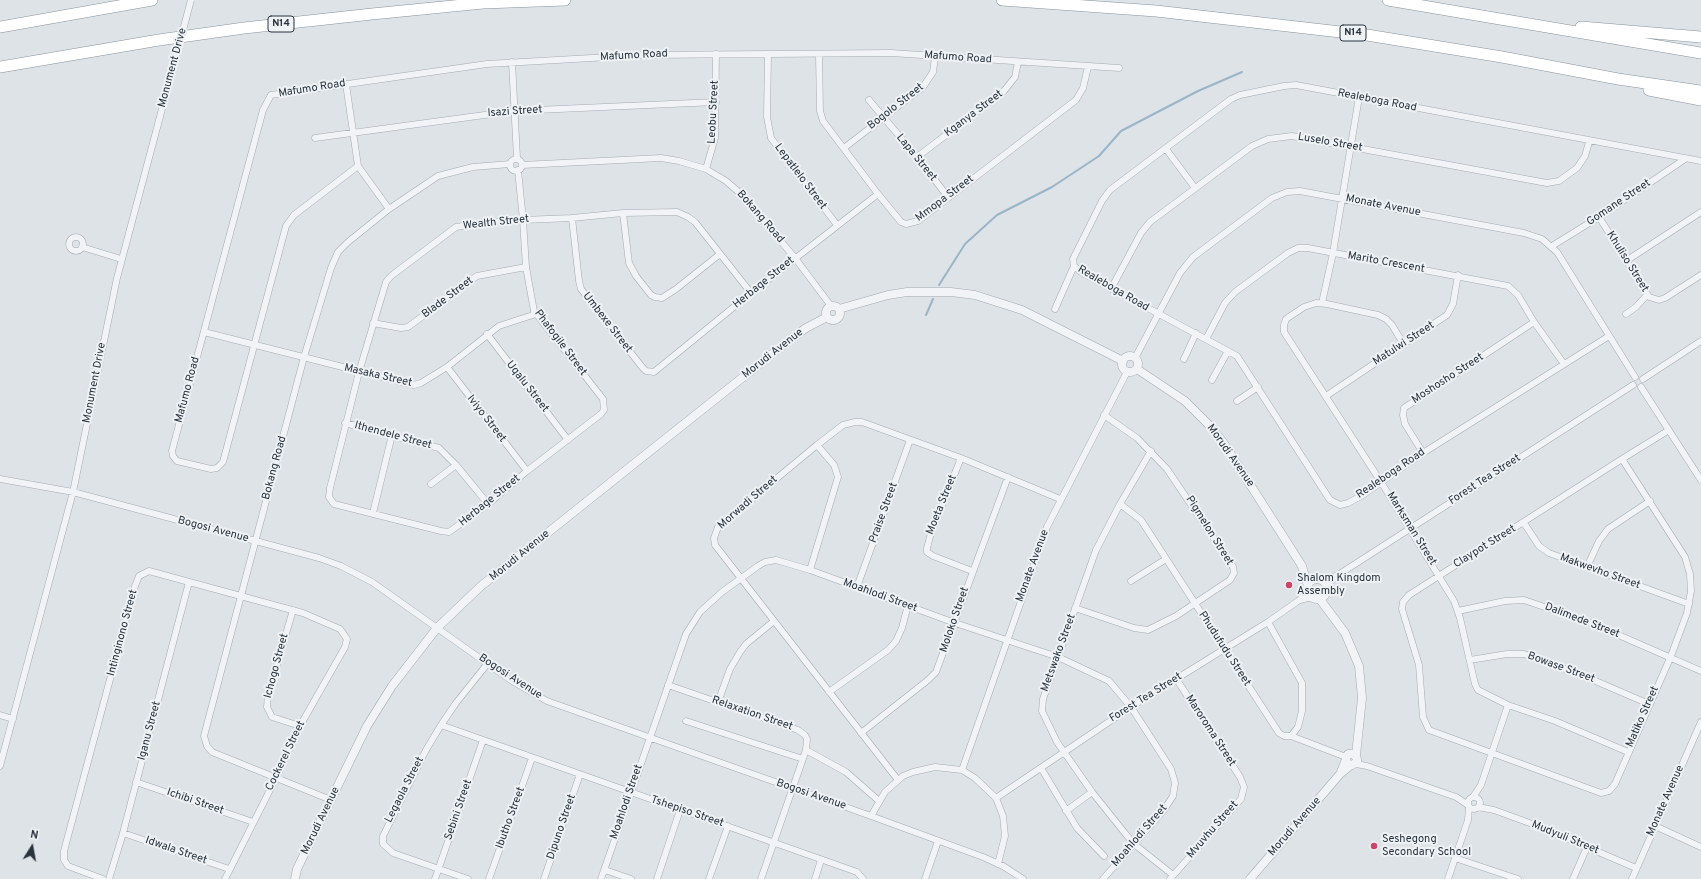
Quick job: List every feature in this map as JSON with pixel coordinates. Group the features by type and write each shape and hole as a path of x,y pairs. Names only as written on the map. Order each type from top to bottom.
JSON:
{"highway":[{"path":"0,27 152,0"},
{"name":"N14","path":"0,67 159,40 252,27 483,3 565,0"},
{"name":"N14","path":"1002,0 1156,11 1368,35 1502,56 1618,79 1701,91"},
{"path":"1388,0 1701,53"},
{"path":"1504,20 1701,37"},
{"path":"1618,79 1642,89 1701,100"}],"street":[{"name":"Monument Drive","path":"0,766 73,492 121,259 191,0"},
{"name":"Mafumo Road","path":"358,166 294,215 286,226 253,344 223,462 214,469 177,461 173,456 172,451 267,100 275,94 456,67 512,62 644,55 891,53 1119,68"},
{"name":"Leobu Street","path":"706,169 715,141 716,54"},
{"name":"Lepatlelo Street","path":"768,54 767,117 771,138 837,225"},
{"name":"Mmopa Street","path":"819,54 822,118 878,194 901,222 906,224 918,221 1076,100 1083,88 1088,67"},
{"name":"Bogolo Street","path":"844,148 928,82 933,72 935,57"},
{"path":"512,62 517,158 520,167 512,169 510,164 517,158"},
{"name":"Kganya Street","path":"917,157 1004,91 1012,82 1018,62"},
{"path":"346,84 358,166 389,209"},
{"name":"Realeboga Road","path":"1609,336 1423,453 1348,503 1340,505 1333,502 1241,361 1228,351 1196,333 1080,272 1074,266 1073,256 1105,196 1231,99 1240,95 1292,85 1701,162"},
{"path":"1322,303 1333,253 1350,146 1360,97"},
{"name":"Lapa Street","path":"869,100 917,157 948,198"},
{"name":"Isazi Street","path":"315,138 514,111 716,102"},
{"name":"Luselo Street","path":"1112,289 1145,228 1195,188 1252,146 1268,139 1292,136 1547,183 1558,181 1577,168 1585,156 1589,142"},
{"path":"1166,149 1195,188"},
{"name":"Bokang Road","path":"520,167 661,158 679,161 706,169 726,181 741,194 835,308"},
{"name":"Gomane Street","path":"1552,246 1599,217 1685,158"},
{"name":"Bokang Road","path":"331,800 277,776 212,752 205,741 205,730 304,357 328,275 338,252 348,242 389,209 438,176 473,167 510,164"},
{"name":"Phafogile Street","path":"520,167 526,267 532,302 536,314 603,399 604,410 602,414"},
{"name":"Monate Avenue","path":"1135,358 1180,273 1193,257 1272,198 1287,192 1300,191 1524,233 1542,239 1552,246 1635,377"},
{"name":"Herbage Street","path":"650,372 659,370 751,293 878,194"},
{"name":"Wealth Street","path":"338,505 332,502 329,492 359,372 384,287 388,279 451,230 463,225 523,220 572,218 623,213 670,211 681,213 695,222 751,293"},
{"path":"1626,261 1701,212"},
{"path":"623,213 629,263 636,276 651,295 655,297 662,298 676,289 720,254"},
{"name":"Khuliso Street","path":"1599,217 1647,295 1653,299 1661,299 1700,278"},
{"name":"Umbexe Street","path":"572,218 580,286 642,367 650,372"},
{"path":"82,247 121,259"},
{"name":"Marito Crescent","path":"1206,339 1230,298 1288,253 1298,248 1308,248 1458,275 1508,286 1518,295 1534,322 1564,364"},
{"path":"1055,308 1074,266"},
{"name":"Blade Street","path":"373,323 401,328 408,327 477,276 526,267"},
{"name":"Matulwi Street","path":"1326,396 1447,315 1452,304 1458,275"},
{"name":"Morudi Avenue","path":"295,879 297,869 358,742 380,704 437,628 481,586 791,339 827,317 832,320 837,318 840,314 835,308 907,292 950,292 975,295 1022,310 1122,361"},
{"path":"1626,314 1636,307 1647,295"},
{"name":"Marksman Street","path":"1404,345 1392,325 1386,319 1378,315 1322,303 1310,304 1300,308 1286,319 1284,328 1284,332 1410,528 1458,611 1475,684 1478,690 1508,705 1555,721 1628,752"},
{"name":"Masaka Street","path":"204,332 414,385 421,383 446,367 499,326 536,314"},
{"name":"Moshosho Street","path":"1423,453 1405,424 1403,415 1404,408 1534,322"},
{"path":"1184,359 1196,333"},
{"name":"Uqalu Street","path":"487,334 568,440"},
{"path":"1643,379 1701,341"},
{"path":"1212,380 1228,351"},
{"path":"1128,356 1135,358 1138,363 1137,369 1132,372 1127,372 1123,368 1122,361 1128,356"},
{"name":"Iviyo Street","path":"446,367 527,471"},
{"name":"Morudi Avenue","path":"1137,369 1179,397 1210,426 1223,442 1345,633 1359,666 1362,698 1352,759 1250,879"},
{"name":"Monate Avenue","path":"962,770 1040,544 1060,499 1127,372"},
{"path":"1641,387 1637,388 1633,385 1632,381 1635,377 1639,376 1643,379"},
{"path":"1641,387 1644,384 1643,379"},
{"name":"Forest Tea Street","path":"996,798 1131,707 1177,680 1268,622 1338,574 1633,385"},
{"path":"1237,401 1258,387"},
{"path":"1641,387 1701,480"},
{"name":"Herbage Street","path":"338,505 449,532 488,504 527,471 602,414"},
{"name":"Pigmelon Street","path":"1075,608 1143,630 1154,628 1230,580 1234,573 1233,567 1180,485 1151,451 1104,415"},
{"name":"Morwadi Street","path":"898,780 715,545 714,538 718,527 817,445 843,426 855,422 862,422 961,458 1060,499"},
{"name":"Ithendele Street","path":"346,423 439,448 456,465 488,504"},
{"name":"Claypot Street","path":"1423,717 1419,665 1402,605 1404,600 1409,595 1669,430"},
{"path":"374,513 392,435"},
{"name":"Praise Street","path":"857,587 910,440"},
{"path":"810,570 838,477 834,465 817,445"},
{"name":"Metswako Street","path":"1134,844 1092,792 1064,752 1051,732 1042,711 1043,698 1098,546 1120,504 1151,451"},
{"name":"Moeta Street","path":"961,458 930,533 927,548 928,552 933,556 972,571"},
{"name":"Matiko Street","path":"1423,717 1426,727 1433,732 1603,793 1609,791 1615,784 1671,656 1689,604 1691,581 1689,565 1678,543 1622,459"},
{"path":"431,484 456,465"},
{"name":"Moloko Street","path":"861,733 932,677 940,664 972,571 1008,477"},
{"name":"Bogosi Avenue","path":"0,479 73,492 319,558 352,571 372,582 523,688 547,701 938,841 998,864 1023,879"},
{"path":"1587,567 1599,541 1608,529 1650,501"},
{"name":"Phudufudu Street","path":"1120,504 1141,520 1279,733 1288,736"},
{"name":"Makwevho Street","path":"1524,523 1535,541 1544,550 1689,604"},
{"path":"1131,581 1166,559"},
{"name":"Moahlodi Street","path":"601,879 682,643 692,624 710,602 758,566 770,561 785,562 810,570 955,623 1058,657 1109,681 1131,707 1171,769 1175,783 1170,802 1103,879"},
{"name":"Intinginono Street","path":"103,879 68,866 64,860 64,851 135,586 139,576 149,571 293,610 340,629 346,635"},
{"name":"Iganu Street","path":"109,879 123,833 189,582"},
{"name":"Dalimede Street","path":"1458,611 1505,601 1524,600 1591,623 1671,656 1701,671"},
{"path":"829,692 888,650 899,635 908,606"},
{"name":"Ichogo Street","path":"293,610 268,696 267,707 272,717 300,726"},
{"path":"718,702 730,669 740,652 749,641 774,621"},
{"path":"1268,622 1302,683 1304,691 1302,715 1298,727 1288,736"},
{"name":"Cockerel Street","path":"225,879 277,776 300,726 345,647 346,635"},
{"name":"Bowase Street","path":"1470,660 1507,654 1524,654 1584,676 1649,704"},
{"name":"Legaola Street","path":"468,879 389,851 384,844 383,839 391,818 441,724 488,663"},
{"name":"Maroroma Street","path":"1177,680 1243,782"},
{"name":"Relaxation Street","path":"668,685 802,732 807,739 806,750"},
{"path":"1448,879 1508,705"},
{"path":"0,715 12,718"},
{"path":"686,720 803,759"},
{"name":"Monate Avenue","path":"1632,879 1701,722"},
{"name":"Tshepiso Street","path":"441,724 532,758 857,872 863,879"},
{"name":"Mudyuli Street","path":"1288,736 1352,759 1367,766 1494,810 1636,868"},
{"name":"Sebini Street","path":"435,879 483,740"},
{"path":"761,879 806,750 846,772 879,801"},
{"name":"Ibutho Street","path":"489,879 532,758"},
{"path":"871,816 885,792 898,780 913,772 924,768 948,767 962,770 979,781 996,798 1003,816 1005,836 998,864"},
{"path":"1041,768 1077,828 1104,856"},
{"name":"Dipuno Street","path":"544,879 580,774"},
{"name":"Ichibi Street","path":"136,782 253,822"},
{"name":"Mvuvhu Street","path":"1134,844 1171,877 1241,799 1244,790 1243,782"},
{"path":"1066,811 1092,792"},
{"path":"657,879 680,810"},
{"path":"709,879 728,826"},
{"path":"1655,826 1701,846"},
{"name":"Idwala Street","path":"123,833 229,869"},
{"path":"925,879 938,841"},
{"path":"1573,879 1587,847"},
{"path":"1455,858 1518,879"},
{"path":"814,879 822,860"},
{"name":"Morudi Avenue","path":"288,879 297,869"},
{"path":"605,870 631,879"}],"waterway":[{"path":"939,285 965,244 997,215 1052,187 1099,156 1121,131 1198,91 1242,72"},
{"path":"926,315 933,299"}],"place":[{"name":"Shalom Kingdom Assembly","path":"1289,585"},
{"name":"Seshegong Secondary School","path":"1374,846"}]}
